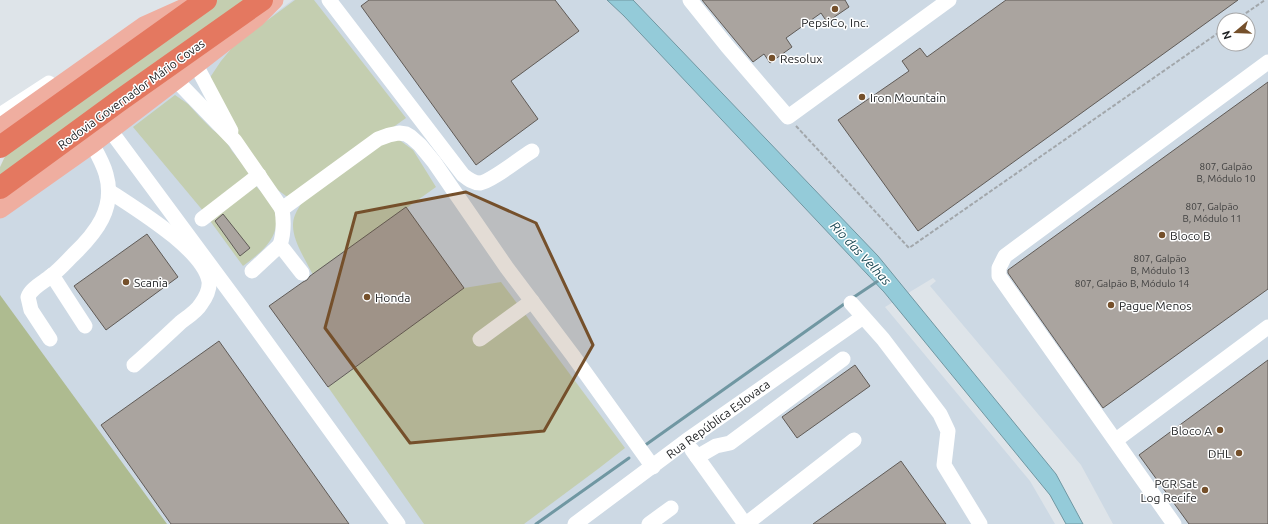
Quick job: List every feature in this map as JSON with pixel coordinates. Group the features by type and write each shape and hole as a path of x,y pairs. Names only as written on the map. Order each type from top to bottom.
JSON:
{"highway":[{"path":"0,147 206,0"},
{"name":"Rodovia Governador Mário Covas","path":"0,188 119,101 262,0"}],"main road":[{"path":"0,128 144,26 202,0"},
{"path":"0,209 92,144 196,65 256,18 274,0"}],"lane":[{"path":"690,0 788,117 940,2"},
{"path":"331,1 463,175 471,182 480,183 488,180 532,151"},
{"path":"0,115 63,73 144,26"},
{"path":"1174,524 999,276 999,268 1005,256 1268,62"},
{"path":"196,65 222,113 235,141"},
{"path":"176,80 235,141 282,209 284,223 283,236 280,245 252,271"},
{"path":"110,130 241,307 398,524"},
{"path":"282,209 378,139 399,133 406,134 420,145 434,162 507,268 574,357 653,467"},
{"path":"50,339 31,310 28,300 29,294 52,275 95,232 106,213 109,191 106,174 92,144"},
{"path":"202,219 259,175"},
{"path":"109,191 151,219 185,247 204,268 209,281 208,291 201,306 134,365"},
{"path":"280,245 302,273"},
{"path":"52,275 85,326"},
{"path":"480,339 532,301"},
{"path":"851,303 883,339 940,414 948,431 944,465 980,524"},
{"name":"Rua República Eslovaca","path":"575,524 686,441 863,317"},
{"path":"1116,440 1268,327"},
{"path":"697,457 716,446 730,443 843,359"},
{"path":"686,441 745,524 854,440"},
{"path":"649,524 671,508"}],"path":[{"path":"1248,12 1265,0"},
{"path":"788,117 909,248 1216,35"}],"highlighted area":[{"path":"466,192 536,223 593,345 544,431 410,443 325,328 356,213"}],"shaded area":[{"path":"293,0 1268,0 1268,524 1113,524 1081,465 930,286 936,281 933,278 885,307 1030,481 1055,524 0,524 0,215"}],"green space":[{"path":"213,0 247,0 0,175 0,167 8,150"},
{"path":"295,0 314,0 406,118 378,138 398,139 413,150 436,187 313,275 298,246 293,230 295,215 304,199 293,201 264,180 207,82 221,61 236,43"},
{"path":"175,95 188,104 213,130 224,138 232,151 250,173 204,212 133,127"},
{"path":"256,186 272,205 276,215 276,224 274,233 265,247 243,266 208,218"},
{"path":"501,282 625,448 524,524 424,524 328,387 464,288"},
{"path":"0,295 167,524 0,524"}],"water":[{"name":"Rio das Velhas","path":"607,0 633,0 878,256 1056,474 1083,524 1066,524 1050,495 884,292 624,16"}],"building":[{"path":"369,0 555,0 579,31 511,81 538,119 476,165 361,6"},
{"path":"702,0 845,0 849,7 827,22 821,13 786,38 792,47 770,63 764,54 753,62"},
{"path":"1006,0 1238,0 1221,12 1216,12 1216,16 918,231 838,120 909,71 902,61 920,48 927,57"},
{"name":"Bloco B","path":"1268,82 1268,289 1103,408 1008,273 1008,270"},
{"name":"Honda","path":"406,207 464,288 328,387 269,306"},
{"path":"223,214 250,248 240,256 215,221"},
{"name":"Scania","path":"147,234 178,277 106,330 74,286"},
{"path":"219,341 349,524 171,524 101,425"},
{"name":"Bloco A","path":"1268,360 1268,524 1189,524 1139,455"},
{"path":"855,365 870,386 797,438 782,417"},
{"path":"901,461 946,524 813,524"}],"waterway":[{"name":"Rio das Velhas","path":"851,299 878,281"},
{"path":"644,446 847,302"},
{"path":"536,524 629,458"}],"place":[{"name":"PepsiCo, Inc.","path":"835,9"},
{"name":"Resolux","path":"772,58"},
{"name":"Iron Mountain","path":"862,97"},
{"name":"Bloco B","path":"1162,235"},
{"name":"Scania","path":"126,282"},
{"name":"Honda","path":"367,297"},
{"name":"Pague Menos","path":"1111,305"},
{"name":"Bloco A","path":"1220,430"},
{"name":"DHL","path":"1239,453"},
{"name":"PGR Sat Log Recife","path":"1205,490"}]}
